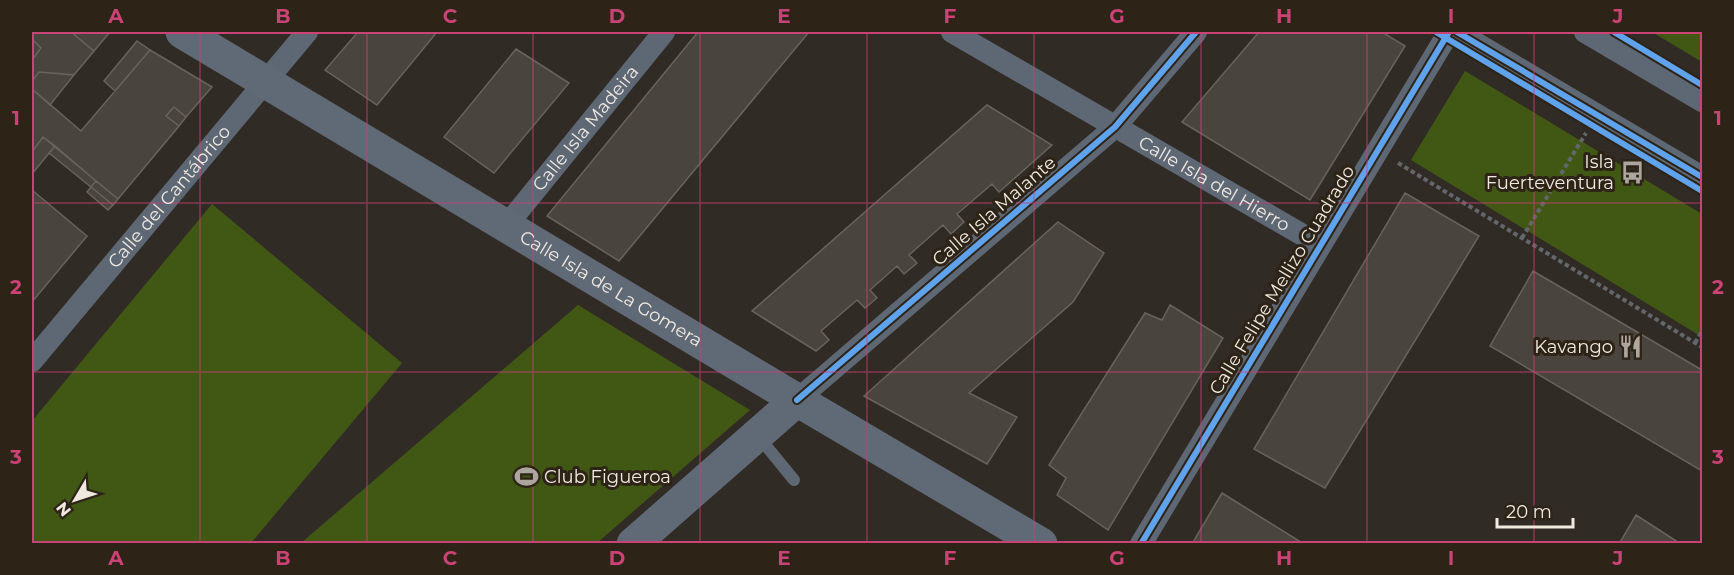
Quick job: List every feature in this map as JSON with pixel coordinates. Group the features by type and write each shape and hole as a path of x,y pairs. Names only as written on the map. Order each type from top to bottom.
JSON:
{"main road":[{"name":"Calle Isla de La Gomera","path":"182,32 797,400 1041,543"},
{"path":"633,543 797,400"}],"street":[{"name":"Calle del Cantábrico","path":"32,361 307,32"},
{"name":"Calle Isla Madeira","path":"506,226 664,32"},
{"name":"Calle Isla del Hierro","path":"952,32 1320,245"},
{"name":"Calle Isla Malante","path":"797,400 1115,127 1196,32"},
{"name":"Calle Felipe Mellizo Cuadrado","path":"1141,543 1449,32"},
{"path":"1457,32 1702,177"},
{"path":"1585,32 1702,100"}],"lane":[{"path":"758,435 794,480"}],"path":[{"path":"1522,238 1591,124"},
{"path":"1377,150 1702,347"},
{"path":"1695,343 1702,331"}],"green space":[{"path":"1652,32 1702,32 1702,62"},
{"path":"1465,71 1702,214 1702,337 1411,160"},
{"path":"212,204 402,363 251,543 32,543 32,421"},
{"name":"Club Figueroa","path":"578,305 750,410 597,543 301,543"}],"building":[{"path":"32,32 71,32 94,51 74,75 39,72 32,81 32,60 41,48 32,39"},
{"path":"71,32 110,32 94,51"},
{"path":"358,32 437,32 377,105 325,70"},
{"path":"698,32 809,32 619,261 547,216"},
{"path":"1259,32 1382,32 1405,46 1310,200 1182,122"},
{"path":"32,39 41,48 32,60"},
{"path":"137,41 150,50 115,91 104,81"},
{"path":"516,49 569,83 494,173 444,137"},
{"path":"150,50 212,87 186,117 174,107 166,116 179,126 118,199 43,137 32,152 32,89 81,131"},
{"path":"39,72 74,75 50,105 32,89 32,81"},
{"path":"987,105 1052,145 999,192 992,184 957,214 964,222 951,234 943,225 909,255 917,263 904,274 897,266 870,290 877,298 865,308 857,300 821,331 829,340 816,351 752,311"},
{"path":"174,107 186,117 179,126 166,116"},
{"path":"43,137 55,146 32,174 32,152"},
{"path":"55,146 96,181 91,187 49,153"},
{"path":"96,181 118,199 113,205 91,187"},
{"path":"91,187 113,205 108,210 87,192"},
{"path":"32,190 87,236 32,302"},
{"path":"1405,193 1479,236 1325,488 1254,449"},
{"path":"1058,222 1104,253 1073,302 969,393 1017,417 987,464 864,396"},
{"path":"1533,271 1702,370 1702,471 1490,346"},
{"path":"1170,305 1223,338 1108,530 1057,495 1066,478 1049,465 1145,313 1162,320"},
{"path":"1222,493 1304,544 1192,544"},
{"path":"1636,515 1681,544 1619,544"}],"cycle path":[{"path":"797,400 1115,127 1196,32"},
{"path":"1436,32 1702,191"},
{"path":"1141,544 1449,32"},
{"path":"1457,32 1702,177"},
{"path":"1614,32 1702,85"}],"place":[{"name":"Isla Fuerteventura","path":"1632,172"},
{"name":"Kavango","path":"1631,347"},
{"name":"Club Figueroa","path":"526,477"}]}
